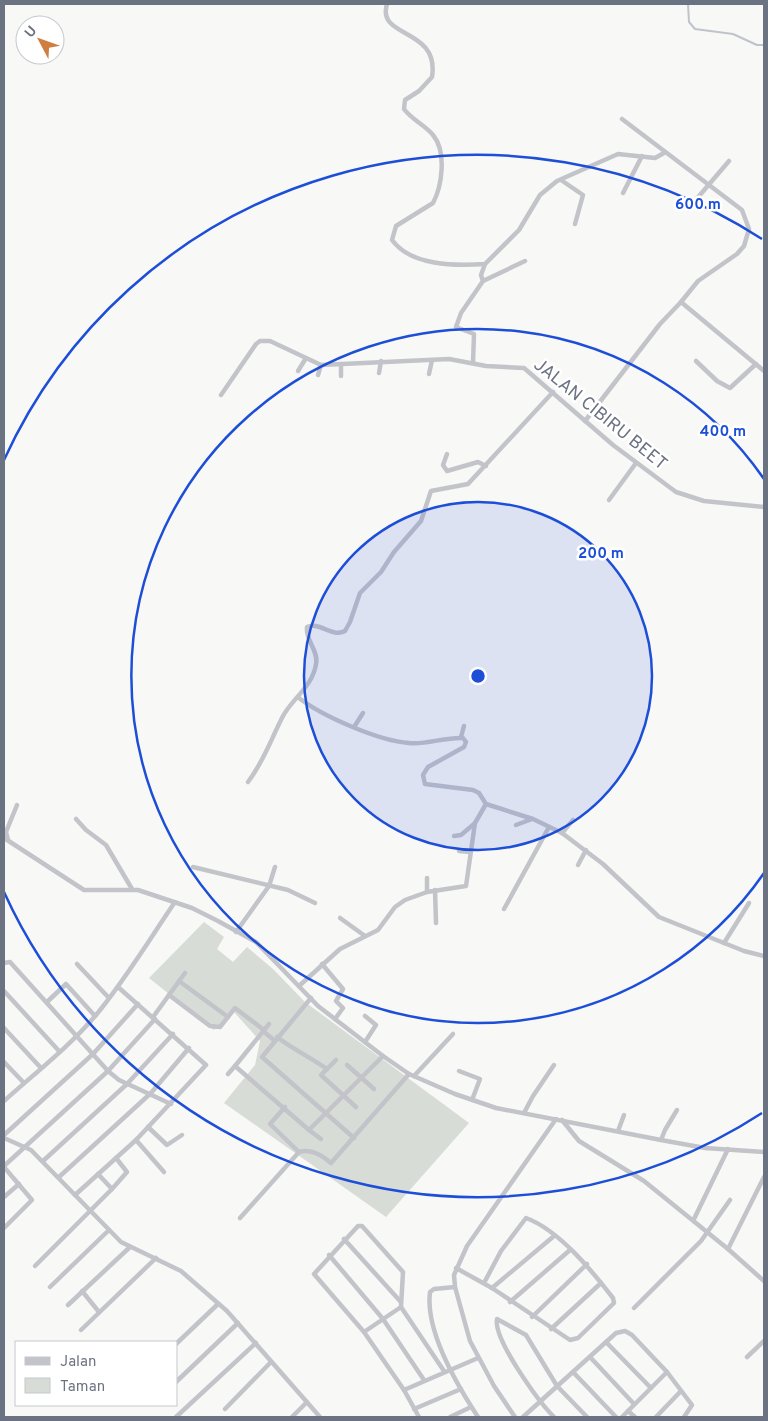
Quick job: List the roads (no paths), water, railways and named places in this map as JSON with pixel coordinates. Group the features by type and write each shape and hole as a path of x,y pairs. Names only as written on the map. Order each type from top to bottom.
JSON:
{"street":[{"path":"387,4 386,12 395,28 419,40 430,54 432,77 419,91 405,100 404,110 434,136 441,156 440,179 433,203 399,222 392,240 401,248 432,264 485,264"},
{"path":"585,420 660,324 698,281 737,254 749,234 748,224 742,210 664,153 622,119"},
{"path":"483,282 481,275 485,264 519,230 545,190 561,180 618,154 655,158 664,153"},
{"path":"623,193 642,156"},
{"path":"688,209 729,161"},
{"path":"561,180 583,195 575,224"},
{"path":"473,363 474,334 457,328 456,325 461,313 483,282 524,261"},
{"path":"681,302 764,371"},
{"name":"JALAN CIBIRU BEET","path":"221,394 260,341 270,341 321,365 449,359 524,368 664,485 690,498 764,507"},
{"path":"298,372 306,358"},
{"path":"429,374 432,360"},
{"path":"379,373 381,362"},
{"path":"696,362 717,381 730,388 756,364"},
{"path":"341,364 341,376"},
{"path":"318,375 321,365"},
{"path":"248,782 261,765 284,715 299,698 317,663 307,627 312,626 336,633 345,631 360,593 381,572 394,552 421,521 431,491 468,484 552,392"},
{"path":"447,454 443,465 447,471 478,462 486,466"},
{"path":"609,500 636,463"},
{"path":"299,698 318,710 354,727 409,744 461,737"},
{"path":"354,727 363,713"},
{"path":"461,737 464,726"},
{"path":"461,737 466,742 464,747 428,767 423,775 423,780 428,786 473,790 479,794 486,804 549,826 586,850 659,917 724,943 764,956"},
{"path":"454,836 461,836 475,823 486,804"},
{"path":"9,841 6,832 17,805"},
{"path":"76,819 109,849 132,889"},
{"path":"516,825 533,819"},
{"path":"562,833 573,820"},
{"path":"299,986 340,949 378,930 395,907 405,900 435,890 466,886 475,823"},
{"path":"504,909 549,826"},
{"path":"4,838 66,876 84,890 93,892 132,889 174,902 209,916 256,942 310,998 384,1056 412,1075 472,1100 524,1114 661,1140 764,1152"},
{"path":"578,865 586,850"},
{"path":"459,851 470,852"},
{"path":"192,867 288,890 316,903"},
{"path":"236,932 269,886 274,867"},
{"path":"427,878 427,892"},
{"path":"435,890 436,923"},
{"path":"4,1101 77,1035 95,1016 118,987 174,902"},
{"path":"724,943 749,903"},
{"path":"340,918 365,936"},
{"path":"4,963 10,962 108,1071 127,1084 151,1093 171,1104"},
{"path":"77,964 109,998"},
{"path":"322,964 343,989 336,1001 343,1008 335,1018"},
{"path":"4,1228 32,1202 32,1198 4,1167 108,1071 154,1018 184,973"},
{"path":"179,981 228,1017"},
{"path":"47,1002 66,984 95,1016"},
{"path":"75,1195 136,1140 206,1065 118,987"},
{"path":"4,991 59,1051"},
{"path":"169,995 210,1026 220,1026 235,1008 263,1031 298,1053 306,1054 326,1069"},
{"path":"310,998 262,1057 354,1138"},
{"path":"138,1004 93,1054 4,1136 25,1147 43,1161 109,1230 130,1247 181,1271 238,1324 320,1417"},
{"path":"365,1016 376,1025 365,1042"},
{"path":"228,1074 269,1024"},
{"path":"4,1028 41,1068"},
{"path":"43,1161 127,1084 172,1034"},
{"path":"240,1218 299,1152 305,1150 314,1152 331,1163 412,1075 453,1034"},
{"path":"59,1177 151,1093 189,1048"},
{"path":"309,1130 325,1112 384,1056"},
{"path":"336,1060 321,1075 356,1107"},
{"path":"5,1065 24,1083"},
{"path":"347,1065 374,1089"},
{"path":"524,1114 533,1096 554,1065"},
{"path":"235,1066 320,1140"},
{"path":"459,1071 480,1079 472,1100"},
{"path":"284,1107 270,1124 299,1152"},
{"path":"661,1140 664,1130 677,1110"},
{"path":"618,1131 624,1115"},
{"path":"515,1417 478,1358 470,1341 455,1288 456,1268 472,1237 556,1119"},
{"path":"562,1120 579,1141 624,1167 694,1219 764,1281"},
{"path":"148,1126 167,1146 182,1135"},
{"path":"136,1140 164,1172"},
{"path":"694,1219 728,1149"},
{"path":"35,1266 91,1211 127,1172 116,1158"},
{"path":"98,1174 112,1189"},
{"path":"728,1249 764,1178"},
{"path":"4,1197 19,1184"},
{"path":"634,1308 709,1233 730,1200"},
{"path":"456,1268 492,1288 532,1317 570,1340 578,1338 614,1303 613,1298 587,1264 554,1236 529,1219 523,1220 501,1251 484,1283"},
{"path":"364,1332 401,1304 403,1272 362,1226 358,1226 329,1255 314,1274 364,1332 404,1390 419,1417"},
{"path":"50,1287 109,1230"},
{"path":"492,1288 554,1236"},
{"path":"344,1239 401,1304 444,1372"},
{"path":"68,1305 130,1247"},
{"path":"510,1302 570,1250"},
{"path":"329,1255 383,1319 424,1380"},
{"path":"82,1330 156,1258"},
{"path":"532,1317 587,1264"},
{"path":"551,1329 601,1283"},
{"path":"455,1288 434,1289 429,1294 435,1331 451,1369 478,1417"},
{"path":"82,1292 99,1312"},
{"path":"178,1342 218,1304"},
{"path":"554,1417 540,1402 502,1338 497,1319 526,1335 557,1386 588,1417"},
{"path":"178,1380 238,1324"},
{"path":"523,1417 619,1331 629,1332 667,1372 680,1392 692,1405 684,1417"},
{"path":"747,1357 764,1341"},
{"path":"606,1342 651,1388"},
{"path":"176,1417 256,1343"},
{"path":"590,1357 634,1404"},
{"path":"404,1390 478,1358"},
{"path":"225,1409 270,1362"},
{"path":"573,1372 616,1417"},
{"path":"622,1417 667,1372"},
{"path":"414,1409 462,1389"},
{"path":"656,1417 680,1392"},
{"path":"292,1417 307,1402"},
{"path":"450,1417 471,1407"},
{"path":"628,1411 635,1417"}],"waterway":[{"path":"688,4 689,22 695,29 733,34 757,45 764,45"}]}
